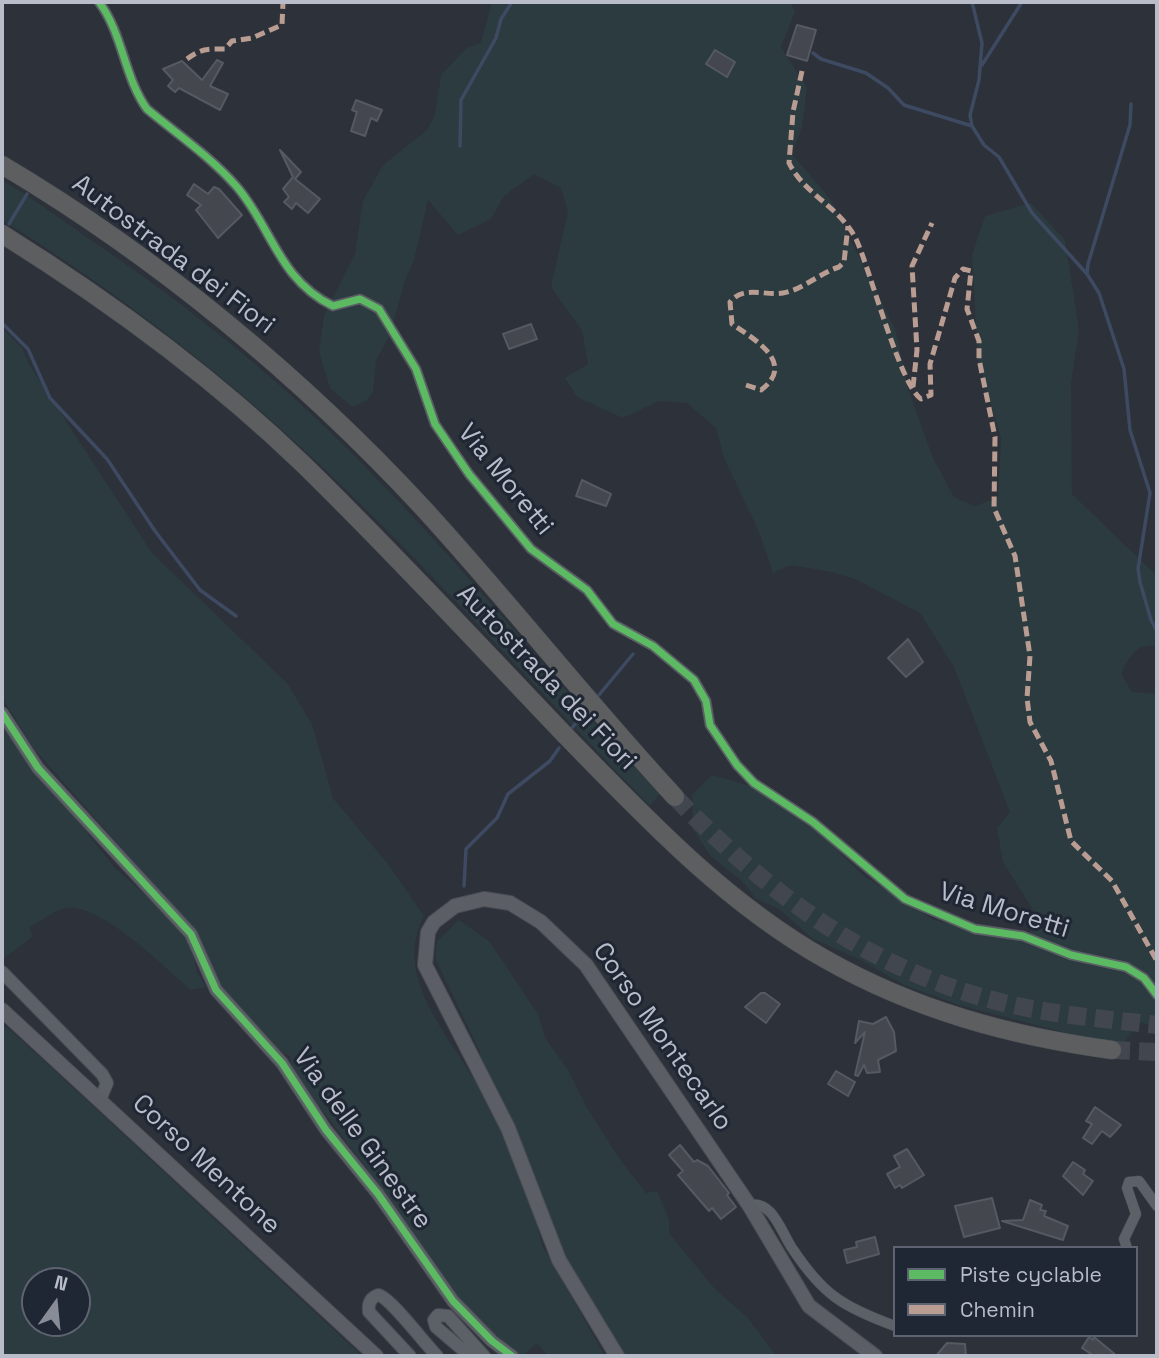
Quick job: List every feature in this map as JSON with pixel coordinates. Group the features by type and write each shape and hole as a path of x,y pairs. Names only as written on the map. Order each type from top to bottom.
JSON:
{"highway":[{"name":"Autostrada dei Fiori","path":"2,165 99,228 187,293 318,403 422,508 595,710 675,797"},
{"name":"Autostrada dei Fiori","path":"2,234 137,326 303,464 632,805 724,888 776,927 835,964 921,1005 1026,1037 1112,1050"}],"main road":[{"name":"Corso Montecarlo","path":"617,1356 559,1260 508,1128 429,972 425,942 434,922 455,906 474,900 498,899 510,903 541,922 600,983 749,1205 809,1306 875,1356"},
{"name":"Corso Mentone","path":"2,1010 376,1356"}],"street":[{"name":"Via Moretti","path":"99,2 114,26 138,93 148,109 237,188 279,258 295,277 333,306 360,299 379,309 416,369 435,424 468,474 531,549 587,590 613,624 646,641 694,681 706,701 710,725 737,765 754,783 813,822 905,900 975,929 1023,936 1071,955 1126,967 1144,978 1157,995"},
{"name":"Via delle Ginestre","path":"2,713 38,768 191,934 216,990 282,1063 318,1119 378,1194 453,1301 485,1334 512,1356"},
{"path":"2,972 102,1074 107,1083 100,1100"},
{"path":"1126,1246 1124,1239 1136,1214 1127,1188 1129,1182 1139,1181 1157,1206"},
{"path":"749,1205 757,1203 767,1207 792,1248 833,1297 854,1311 893,1324"},
{"path":"410,1356 369,1312 373,1297 378,1294 388,1299 437,1356"},
{"path":"470,1356 436,1327 435,1320 438,1315 448,1315 484,1356"}],"shaded area":[{"path":"492,2 791,2 795,12 781,47 807,88 802,127 792,154 831,200 896,331 908,389 933,458 954,497 974,506 998,498 1001,437 978,362 972,255 985,216 1031,203 1065,240 1079,330 1071,383 1072,494 1157,576 1157,646 1144,646 1134,652 1121,674 1132,692 1157,694 1157,1027 1138,1022 1123,1045 1105,1043 959,1005 904,985 861,960 813,939 779,909 756,899 744,883 711,856 693,830 692,795 712,775 754,787 821,834 864,876 934,920 1007,938 1029,933 1037,916 1003,862 997,828 1010,812 954,667 920,613 855,579 832,572 791,565 773,573 759,532 724,458 716,428 687,403 659,401 623,418 577,397 565,378 588,364 582,331 551,287 568,211 561,188 534,174 504,196 491,219 458,235 428,200 414,260 405,280 389,337 376,360 373,392 366,401 352,407 330,388 319,352 324,316 355,254 363,201 383,165 427,130 435,115 441,75 467,48 481,43"},
{"path":"2,180 125,263 202,321 240,351 347,448 417,521 660,794 650,806 450,595 295,442 241,394 154,325 64,260 2,220"},
{"path":"2,328 22,348 29,364 152,553 287,683 312,724 333,798 388,864 424,916 416,938 415,960 419,982 439,1024 477,1084 480,1052 435,958 437,941 459,920 490,942 538,1014 545,1037 568,1070 586,1106 619,1158 646,1193 657,1191 669,1219 669,1233 715,1289 748,1318 776,1356 625,1356 537,1227 542,1245 605,1356 548,1356 537,1343 522,1356 485,1328 464,1307 378,1183 321,1109 317,1111 292,1068 290,1056 258,1031 222,990 209,970 194,930 35,750 2,698"},
{"path":"2,726 115,868 165,912 192,947 197,972 206,987 191,990 130,937 93,914 76,908 62,909 29,928 33,936 2,960"},
{"path":"2,1023 53,1069 362,1356 2,1356"}],"building":[{"path":"797,25 816,30 807,61 787,55"},
{"path":"715,50 735,62 727,77 706,64"},
{"path":"217,60 223,63 210,86 228,94 220,110 179,88 175,92 168,86 173,80 163,69 182,61 202,80"},
{"path":"356,100 382,110 377,121 371,118 365,136 351,131 357,112 352,110"},
{"path":"280,150 301,172 295,179 320,199 308,213 296,203 292,209 284,202 289,197 283,189 293,177"},
{"path":"194,184 208,194 214,187 219,189 242,215 218,238 196,210 201,205 187,195"},
{"path":"531,324 537,339 509,349 503,334"},
{"path":"582,480 611,494 606,506 576,496"},
{"path":"908,639 923,662 906,677 888,658"},
{"path":"761,993 780,1004 766,1023 745,1007"},
{"path":"886,1017 894,1032 896,1051 878,1060 880,1072 867,1073 864,1065 858,1076 855,1075 865,1032 855,1043 859,1021 873,1024"},
{"path":"836,1071 855,1082 848,1096 828,1084"},
{"path":"1095,1107 1121,1125 1110,1137 1102,1131 1092,1144 1083,1138 1092,1124 1086,1121"},
{"path":"680,1145 694,1162 697,1160 708,1166 729,1193 727,1195 736,1207 721,1219 712,1208 709,1211 678,1175 683,1171 669,1155"},
{"path":"907,1149 924,1175 902,1188 900,1185 895,1188 887,1174 900,1167 894,1156"},
{"path":"1073,1162 1085,1170 1083,1174 1093,1181 1083,1195 1063,1176"},
{"path":"992,1198 1000,1228 964,1237 955,1206"},
{"path":"1030,1200 1042,1205 1040,1210 1046,1211 1044,1216 1068,1226 1063,1240 1002,1221 1023,1220"},
{"path":"875,1237 879,1254 847,1263 844,1250 857,1247 856,1242"},
{"path":"1089,1337 1093,1340 1094,1337 1117,1356 1094,1356 1082,1348"},
{"path":"947,1343 965,1344 966,1356 936,1356"}],"waterway":[{"path":"460,146 461,100 496,38 501,19 512,2"},
{"path":"972,2 982,43 979,80 970,115 972,126 984,145 999,157 1032,213 1087,274 1099,293 1124,369 1130,430 1150,493 1138,569 1151,620 1157,631"},
{"path":"982,65 1022,2"},
{"path":"813,53 821,59 866,73 888,88 904,105 972,126"},
{"path":"1087,274 1130,125 1131,104"},
{"path":"9,224 27,194"},
{"path":"2,323 28,349 50,398 107,459 155,531 200,590 236,616"},
{"path":"599,695 633,654"},
{"path":"572,728 583,713"},
{"path":"464,886 466,849 497,818 508,794 550,761 559,748"}],"tunnel":[{"path":"675,797 711,833 785,897 824,924 909,971 955,989 1004,1003 1157,1025"},
{"path":"1112,1050 1157,1052"}],"marked path":[{"path":"187,59 205,50 225,49 232,41 252,38 282,25 283,2"},
{"path":"802,71 793,112 789,163 804,184 841,218 856,239 895,350 913,389 921,399 931,395 930,364 955,278 963,269 971,271 967,309 979,341 979,359 995,437 994,508 1015,556 1030,656 1027,698 1030,722 1051,761 1071,841 1112,881 1157,961"},
{"path":"913,387 917,350 912,266 932,223"},
{"path":"746,385 761,390 771,380 775,370 768,352 732,324 730,302 748,292 776,294 790,291 839,267 844,262 848,226"}],"cycle path":[{"path":"99,2 107,14 133,83 147,109 205,156 237,187 288,268 315,295 333,306 360,299 379,309 416,369 435,424 469,474 531,549 587,590 613,624 653,646 694,680 706,701 710,725 737,765 754,783 813,822 905,899 975,929 1023,936 1071,955 1126,967 1144,978 1157,995"},
{"path":"2,713 38,768 191,934 216,990 282,1063 326,1130 378,1194 453,1301 492,1341 512,1356"}]}
